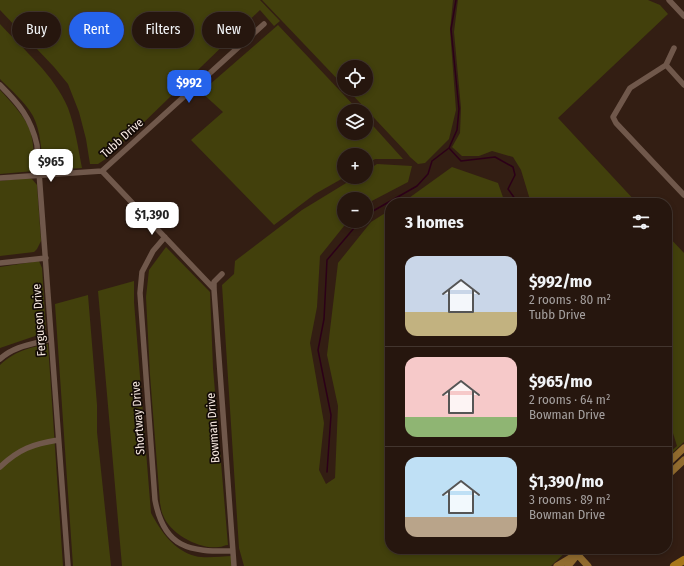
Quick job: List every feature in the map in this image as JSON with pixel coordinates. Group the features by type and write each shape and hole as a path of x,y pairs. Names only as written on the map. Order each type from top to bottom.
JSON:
{"highway":[{"path":"674,566 684,560"}],"main road":[{"path":"672,459 684,448"},
{"path":"672,471 684,460"},
{"path":"557,566 575,554"},
{"path":"568,566 577,554"},
{"path":"581,554 588,566"}],"street":[{"path":"669,0 684,16"},
{"name":"Tubb Drive","path":"102,171 264,24"},
{"path":"674,48 666,65 630,88 613,117 616,123 684,195"},
{"path":"666,65 684,85"},
{"name":"Ferguson Drive","path":"0,85 22,110 34,130 37,145 68,566"},
{"path":"0,178 102,171 214,289"},
{"name":"Shortway Drive","path":"165,237 153,251 142,272 140,293 155,500 158,516 166,531 177,541 190,548 206,552 232,551"},
{"path":"0,263 46,258"},
{"path":"214,289 214,282 222,274"},
{"name":"Bowman Drive","path":"214,289 234,566"},
{"path":"0,359 21,346 51,339"},
{"path":"0,467 18,451 39,443 58,440"}],"shaded area":[{"path":"0,0 260,0 280,21 274,26 260,10 255,15 255,12 202,12 202,48 221,48 107,158 98,164 90,164 86,139 79,112 68,84 36,48 61,48 61,12 12,12 12,23 0,10"},
{"path":"262,0 453,0 450,30 456,110 449,139 425,163 418,164 410,157 373,117 373,104 361,104 354,96 373,96 373,60 337,60 337,79"},
{"path":"458,0 648,0 660,5 668,14 558,118 632,198 529,198 521,170 513,157 492,151 479,156 462,156 452,147 460,133 461,108 454,32"},
{"path":"0,24 12,36 12,48 23,48 47,74 62,96 73,122 82,168 47,170 44,168 36,122 22,101 0,79"},
{"path":"278,25 337,88 337,96 345,96 352,104 337,104 337,140 373,140 373,126 403,159 375,159 373,160 373,148 337,148 337,182 315,194 274,225 191,140 223,112 201,92 252,48 255,48 255,45"},
{"path":"0,90 21,114 30,130 33,145 34,171 0,174"},
{"path":"377,164 412,166 408,182 373,200 373,192 337,192 337,228 342,228 320,256 317,307 310,343 324,423 319,470 326,484 335,478 338,406 327,355 338,263 366,228 373,228 373,221 385,213 385,554 564,554 551,566 244,566 239,548 222,285 234,274 235,261 302,210 345,184 373,184 373,167"},
{"path":"452,167 498,183 503,198 409,198"},
{"path":"27,178 32,179 37,185 41,241 34,252 0,256 0,181"},
{"path":"672,240 684,253 684,442 672,453 672,450 677,446 672,430"},
{"path":"166,247 210,292 213,368 228,545 220,547 203,546 186,539 179,534 172,528 162,514 160,503 150,375 146,297 149,270"},
{"path":"39,261 42,268 46,330 41,334 0,348 0,267"},
{"path":"134,281 134,302 151,513 168,539 180,549 200,557 233,556 233,566 122,566 98,291"},
{"path":"88,295 97,405 97,432 111,566 73,566 55,304"},
{"path":"48,344 63,566 0,566 0,365 17,353"}],"waterway":[{"path":"396,198 417,186 428,174 432,161 449,148 457,130 459,109 451,29 456,0"},
{"path":"449,148 461,161 495,157 513,167 515,175 508,189 514,198"},
{"path":"373,211 385,204"},
{"path":"327,472 331,415 318,350 324,319 327,260 354,228"}]}
